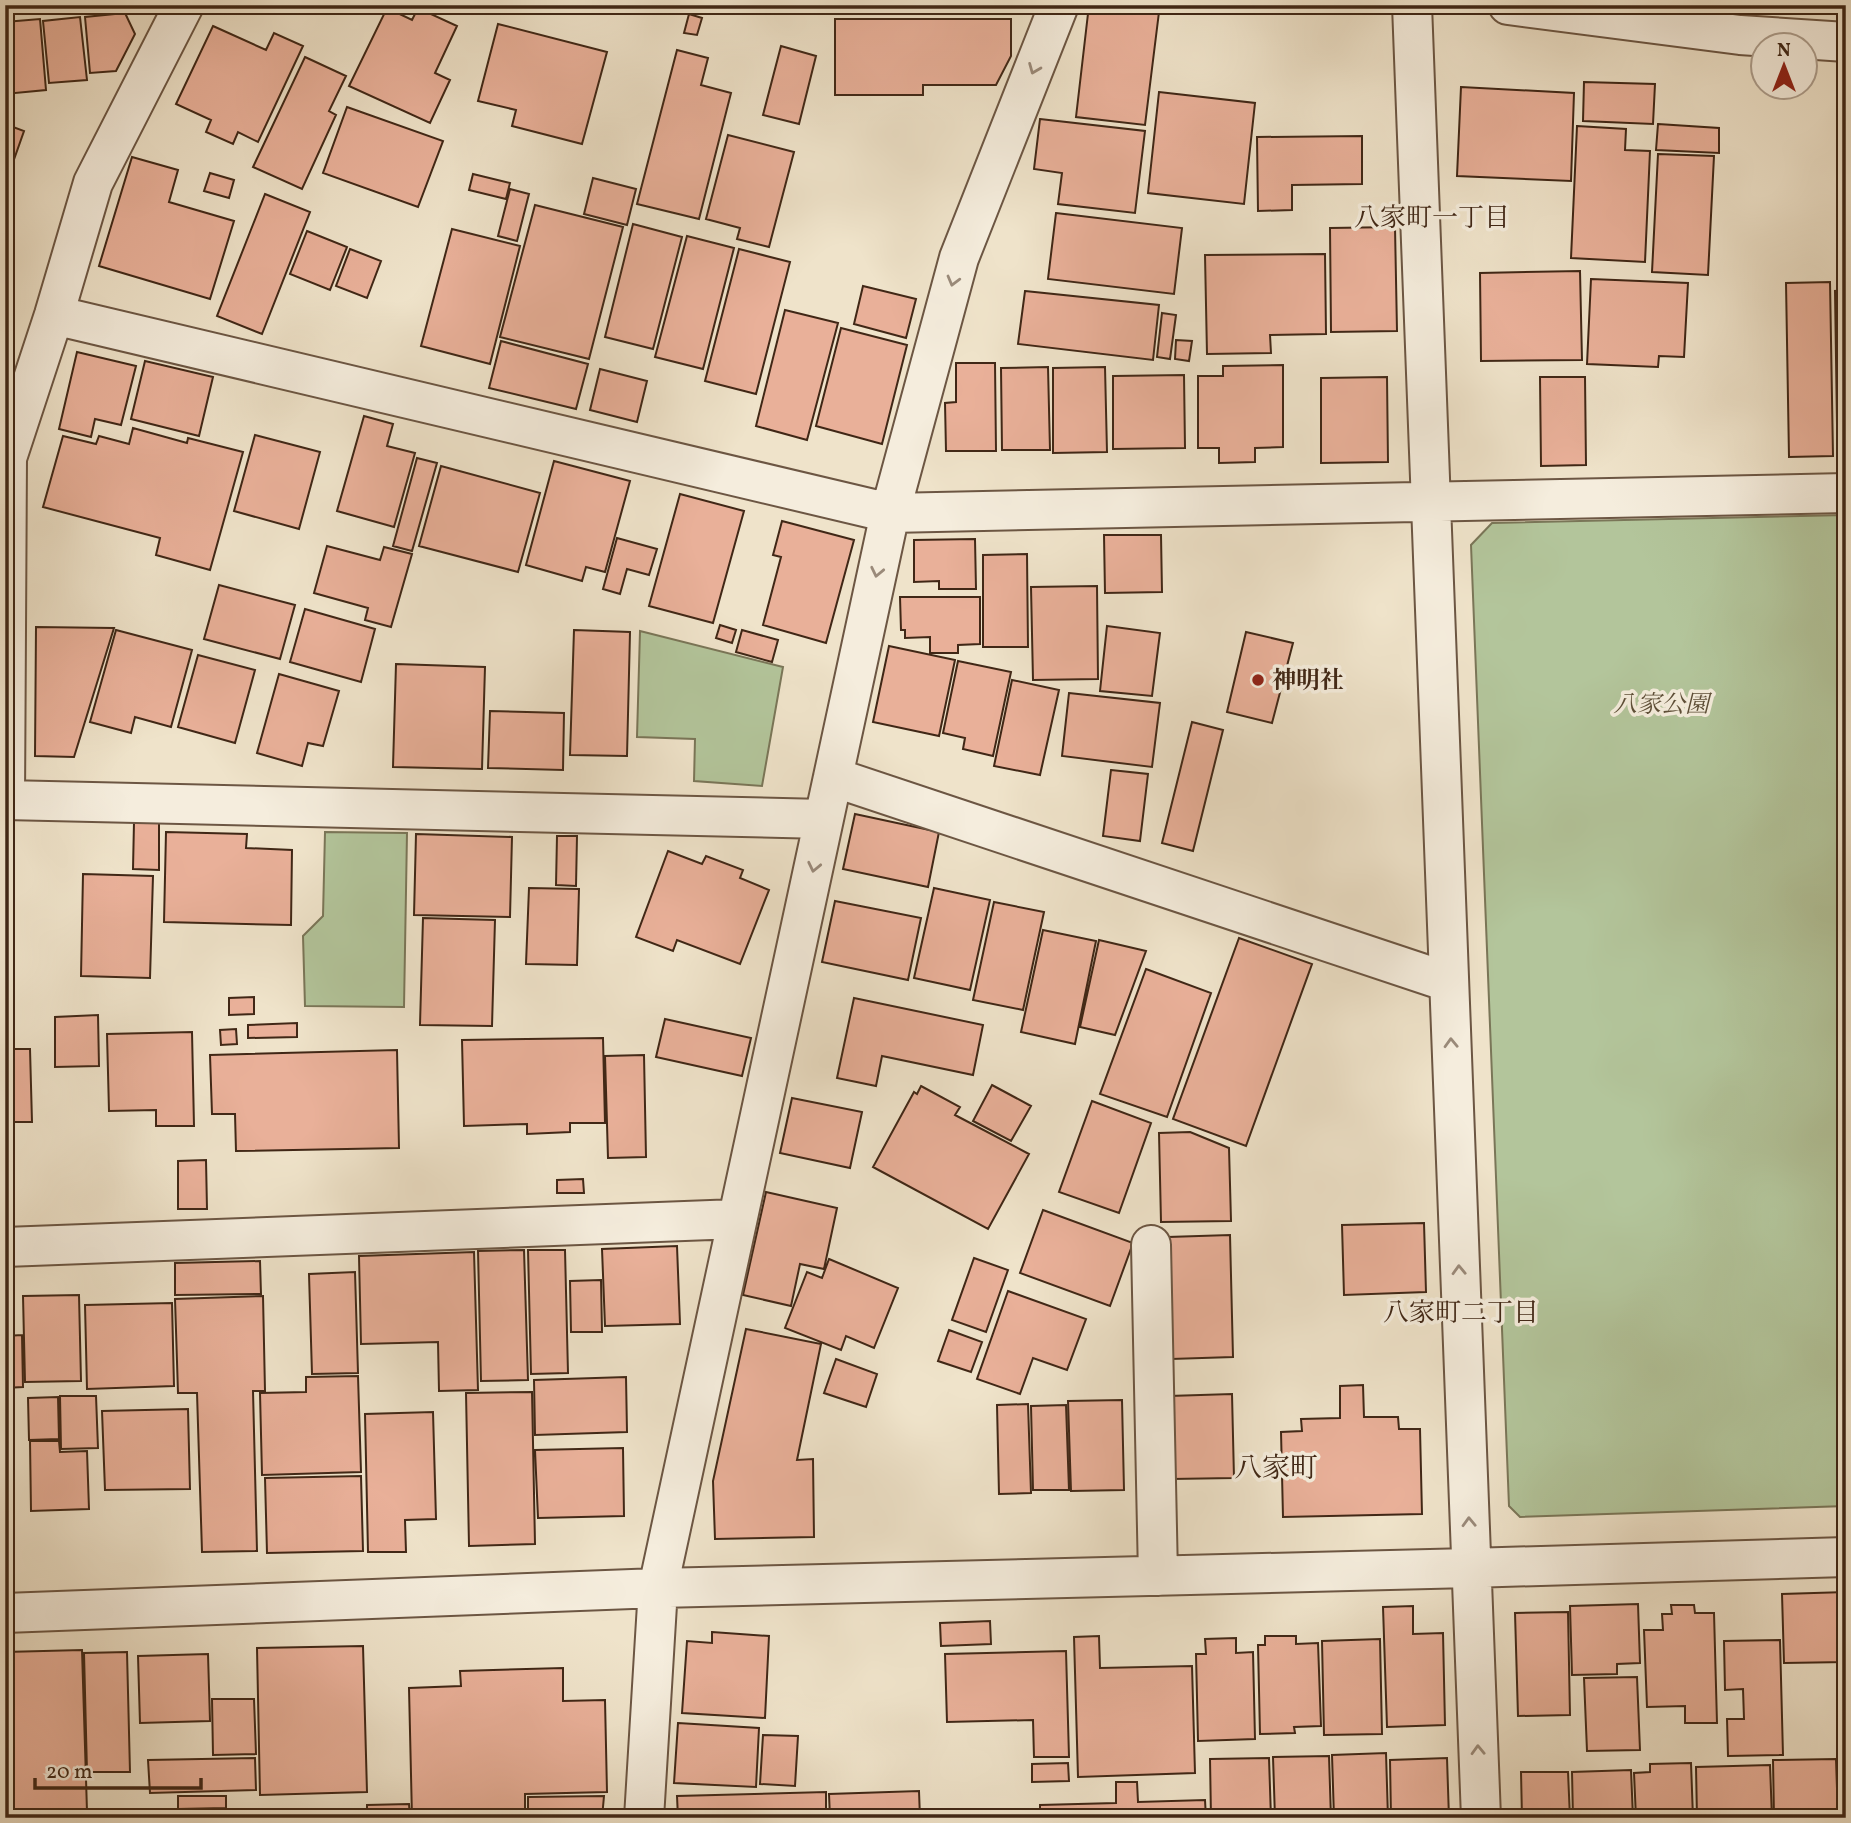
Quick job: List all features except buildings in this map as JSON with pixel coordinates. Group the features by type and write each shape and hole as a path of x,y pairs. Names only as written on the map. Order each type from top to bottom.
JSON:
{"street":[{"path":"184,5 93,183 7,458 5,800 824,819"},
{"path":"644,1818 658,1588 890,513 959,258 1059,5"},
{"path":"1412,5 1480,1818"},
{"path":"1508,5 1740,35 1846,42"},
{"path":"54,314 890,513 1846,494"},
{"path":"833,777 1448,982"},
{"path":"5,1247 737,1219"},
{"path":"1151,1245 1158,1576"},
{"path":"5,1613 658,1588 1846,1556"}],"green space":[{"name":"八家公園","path":"1846,515 1846,1506 1520,1517 1509,1506 1471,545 1492,523"},
{"path":"640,631 783,667 762,786 694,781 695,739 637,737"},
{"path":"325,832 407,833 404,1007 305,1006 303,936 323,916"}],"place":[{"name":"神明社","path":"1258,680"}],"district":[{"name":"八家町一丁目","path":"1432,217"},
{"name":"八家町二丁目","path":"1461,1312"},
{"name":"八家町","path":"1276,1467"}]}
